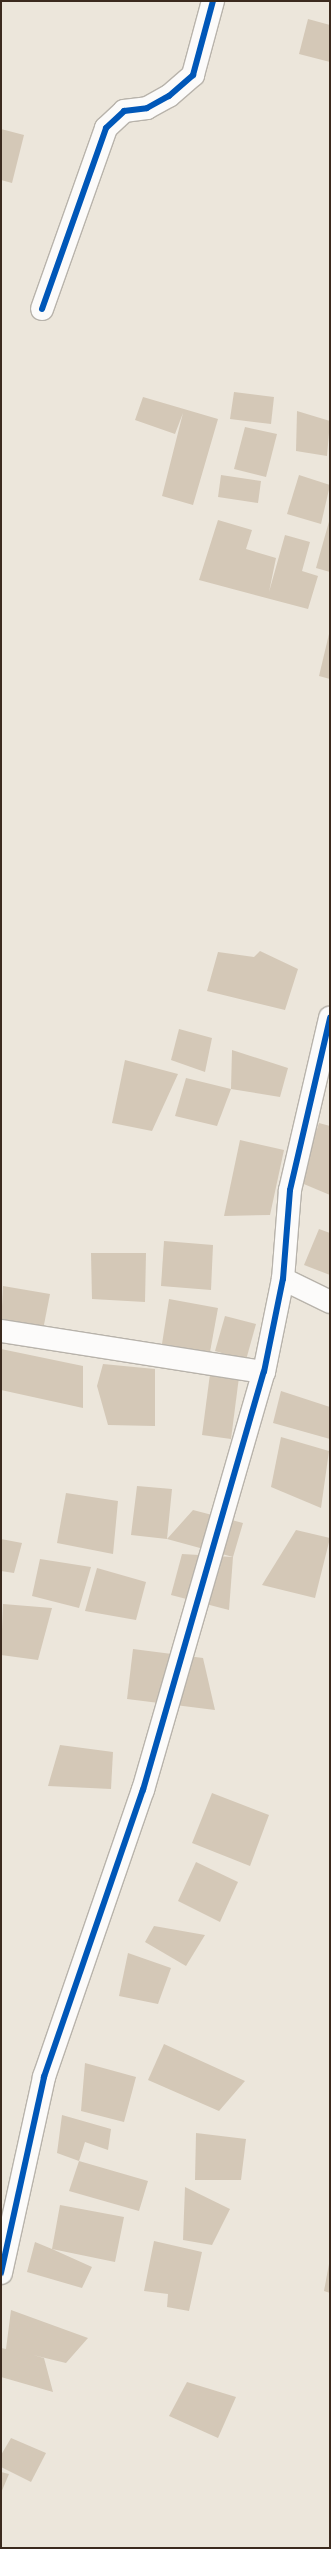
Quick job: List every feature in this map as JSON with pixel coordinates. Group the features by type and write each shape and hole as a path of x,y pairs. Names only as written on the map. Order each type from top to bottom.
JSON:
{"street":[{"path":"42,309 106,128 124,111 147,108 169,96 193,75 213,1"},
{"path":"1,2273 44,2076 143,1790 264,1372 283,1279 290,1190 330,1018"},
{"path":"283,1279 330,1302"},
{"path":"1,1331 264,1372"}],"building":[{"path":"308,19 330,25 330,62 299,54"},
{"path":"1,129 24,135 12,183 1,180"},
{"path":"234,392 274,397 271,424 230,419"},
{"path":"143,397 218,419 193,505 162,496 183,413 175,434 135,420"},
{"path":"297,411 330,421 327,456 296,451"},
{"path":"245,427 277,434 266,477 234,469"},
{"path":"221,475 261,481 258,503 218,497"},
{"path":"299,475 330,485 321,524 287,514"},
{"path":"330,518 330,572 316,568"},
{"path":"218,520 252,530 246,549 276,558 269,592 285,535 310,542 302,571 318,576 308,609 199,580"},
{"path":"330,634 330,679 319,676"},
{"path":"260,951 298,969 285,1010 207,991 218,952 254,957"},
{"path":"179,1029 212,1038 205,1072 171,1060"},
{"path":"232,1050 288,1068 280,1097 231,1089"},
{"path":"125,1060 178,1074 152,1131 112,1123"},
{"path":"186,1078 231,1089 217,1126 175,1116"},
{"path":"319,1123 330,1126 330,1195 299,1182"},
{"path":"240,1140 284,1150 270,1215 224,1216"},
{"path":"319,1229 330,1233 330,1275 304,1265"},
{"path":"164,1241 213,1245 211,1290 161,1286"},
{"path":"91,1253 146,1253 145,1302 92,1299"},
{"path":"3,1286 50,1294 42,1335 1,1327"},
{"path":"169,1299 218,1308 210,1352 162,1344"},
{"path":"225,1316 256,1324 246,1360 215,1351"},
{"path":"1,1349 83,1366 83,1408 1,1390"},
{"path":"103,1364 155,1369 155,1426 108,1425 97,1386"},
{"path":"210,1374 239,1377 231,1439 202,1435"},
{"path":"281,1391 330,1407 330,1439 273,1423"},
{"path":"281,1437 329,1451 321,1508 271,1487"},
{"path":"137,1486 172,1489 167,1539 131,1535"},
{"path":"66,1493 118,1501 113,1554 57,1543"},
{"path":"193,1510 243,1523 233,1557 167,1539"},
{"path":"296,1530 330,1538 315,1598 262,1585"},
{"path":"1,1539 22,1543 14,1573 1,1571"},
{"path":"182,1554 233,1557 229,1610 171,1595"},
{"path":"40,1559 91,1567 79,1608 32,1596"},
{"path":"97,1568 146,1582 136,1620 85,1611"},
{"path":"3,1604 52,1608 38,1660 1,1655"},
{"path":"133,1649 203,1658 215,1710 127,1699"},
{"path":"60,1745 113,1752 111,1789 48,1786"},
{"path":"212,1793 269,1815 250,1866 192,1843"},
{"path":"196,1862 238,1882 220,1922 178,1901"},
{"path":"154,1926 205,1935 186,1966 145,1942"},
{"path":"128,1953 171,1968 158,2004 119,1996"},
{"path":"164,2044 245,2081 219,2111 148,2080"},
{"path":"85,2063 136,2077 124,2122 81,2111"},
{"path":"62,2115 111,2129 108,2150 85,2142 79,2161 57,2153"},
{"path":"196,2133 246,2139 241,2180 195,2180"},
{"path":"79,2161 148,2181 139,2211 69,2191"},
{"path":"185,2187 230,2209 212,2245 183,2240"},
{"path":"60,2205 124,2217 115,2262 52,2249"},
{"path":"154,2241 202,2252 189,2311 167,2307 168,2294 144,2291"},
{"path":"35,2242 92,2267 82,2288 27,2272"},
{"path":"330,2264 330,2293 324,2291"},
{"path":"11,2310 88,2338 66,2363 33,2355 44,2358 53,2392 1,2377 1,2348 6,2349"},
{"path":"187,2382 236,2397 218,2438 169,2416"},
{"path":"11,2438 46,2453 31,2482 1,2467 1,2455"},
{"path":"1,2472 9,2474 1,2493"}],"cycle path":[{"path":"42,309 106,128 124,111 147,108 169,96 193,75 213,1"},
{"path":"1,2273 44,2077 143,1790 264,1372 283,1279 290,1190 330,1018"}]}
